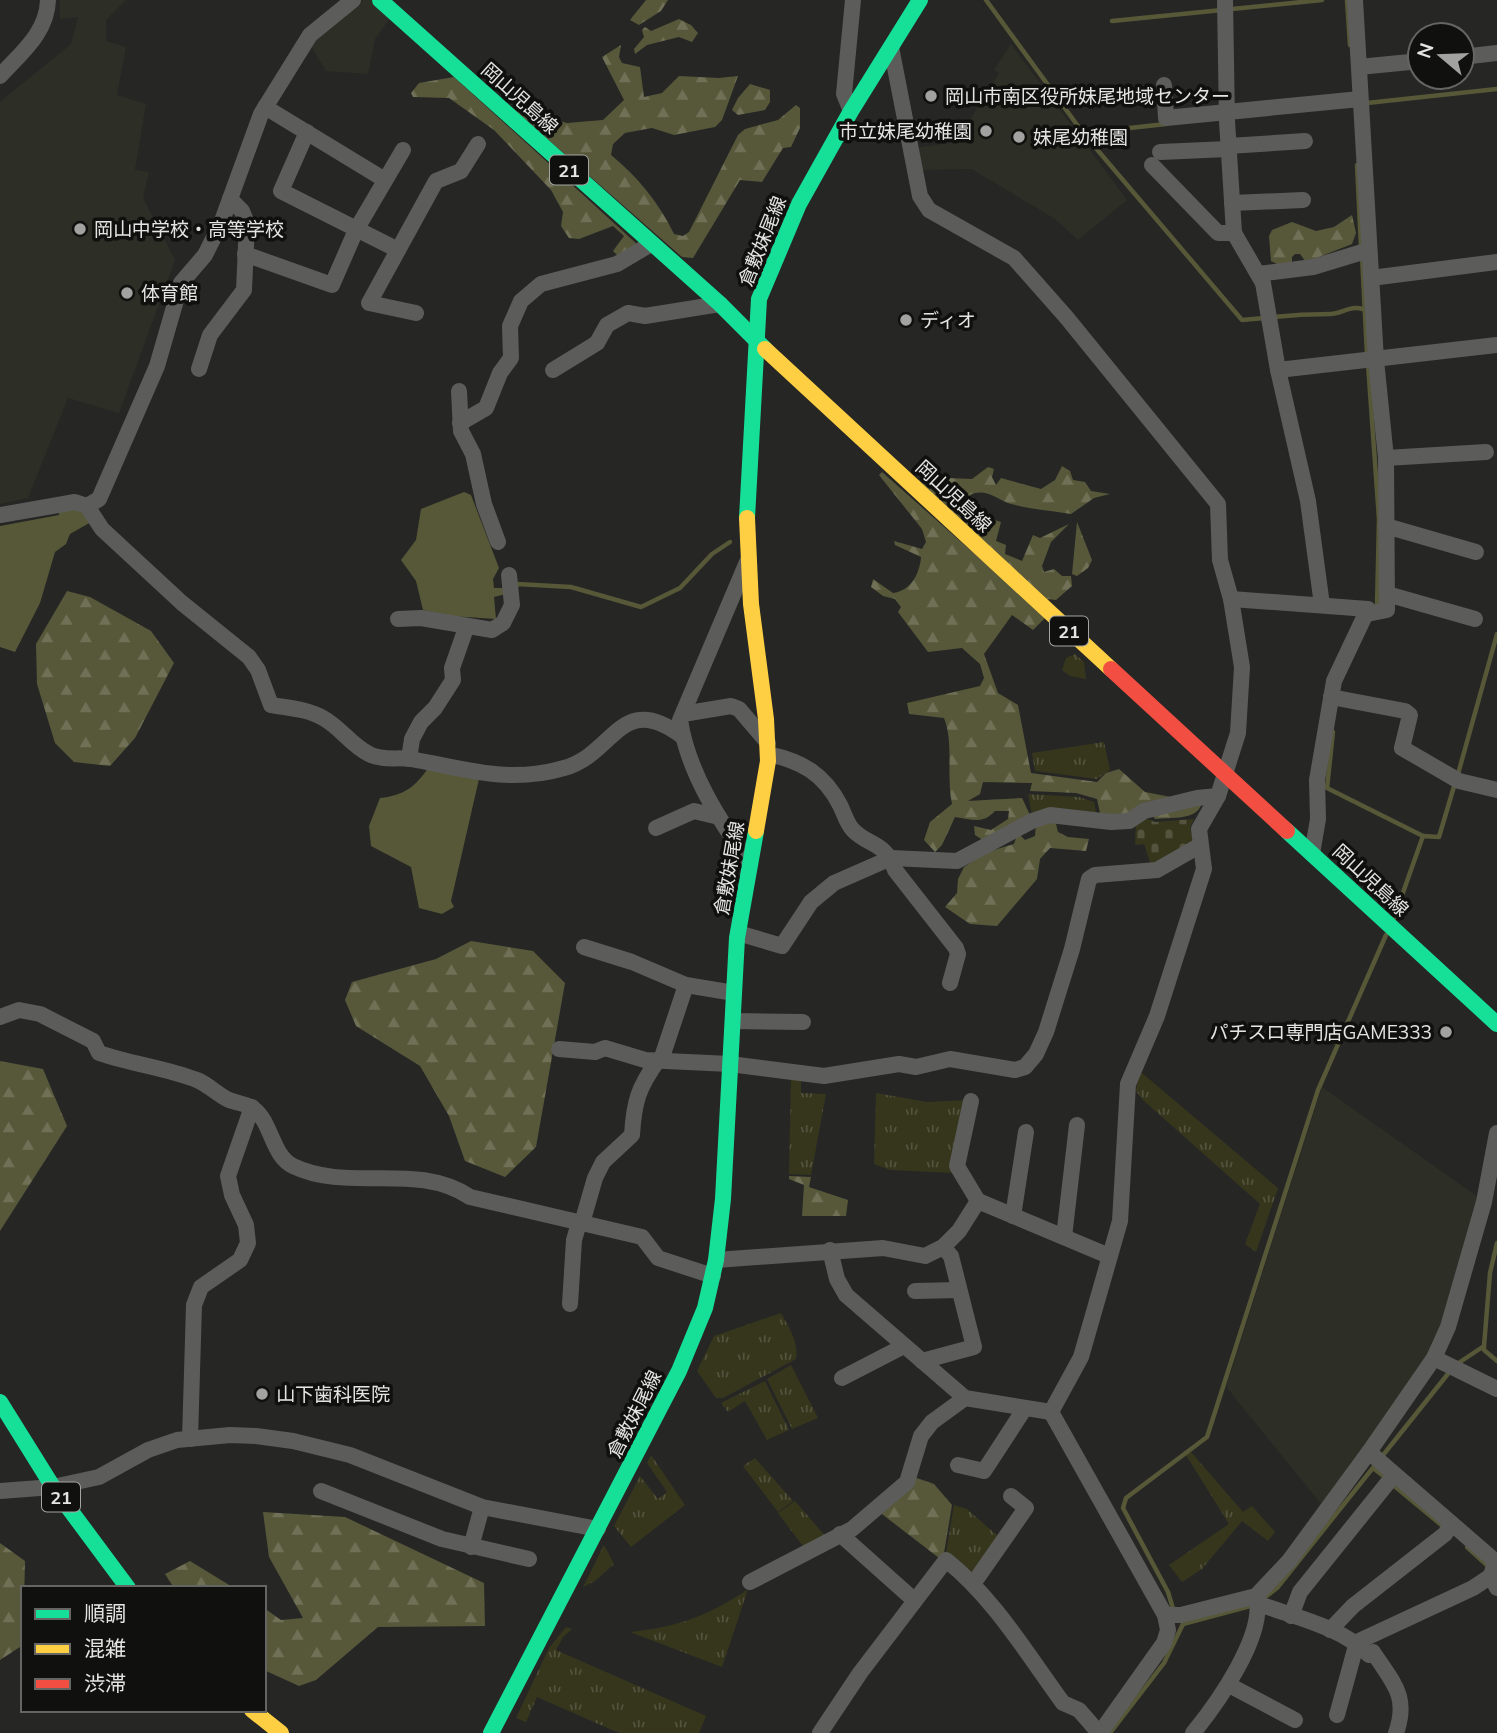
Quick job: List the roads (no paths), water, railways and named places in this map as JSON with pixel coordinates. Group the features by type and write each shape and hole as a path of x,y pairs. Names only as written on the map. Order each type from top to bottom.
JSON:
{"main road":[{"name":"岡山児島線","path":"380,0 720,304 798,381 1497,1024"},
{"name":"倉敷妹尾線","path":"491,1733 683,1364 705,1308 714,1268 723,1199 738,933 766,782 768,749 748,558 748,474 760,299 778,248 850,111 920,0"},
{"name":"21","path":"0,1402 53,1487 127,1586"},
{"path":"255,1712 281,1733"}],"street":[{"path":"0,76 47,19 48,0"},
{"path":"87,506 99,499 142,403 157,366 181,283 205,255 230,199 265,107 310,35 354,0"},
{"path":"850,111 845,94 853,0"},
{"path":"1231,599 1368,609 1373,612 1387,610 1386,458 1371,360 1371,278 1365,250 1356,100 1359,67 1355,0"},
{"path":"1225,6 1226,112 1234,233 1263,283 1278,370 1308,500 1322,605"},
{"path":"891,47 920,196 929,210 1014,258 1067,318 1218,504 1220,560 1231,599 1242,667 1238,733 1218,796 1199,829 1204,870 1157,1016 1128,1084 1120,1221 1081,1357 1051,1412"},
{"path":"1476,55 1497,53"},
{"path":"1359,67 1406,62"},
{"path":"1164,85 1166,118 1356,100"},
{"path":"265,107 385,180"},
{"path":"307,132 281,191 398,250"},
{"path":"1234,233 1218,233 1156,158 1305,141"},
{"path":"416,313 369,303 436,181 461,171 478,144"},
{"path":"245,254 332,285 356,230 402,150"},
{"path":"199,369 210,335 244,290 247,223 242,211 230,199"},
{"path":"1232,203 1303,200"},
{"path":"460,423 486,408 500,373 511,358 510,326 521,301 541,284 617,264 651,244"},
{"path":"1258,274 1313,267 1365,250"},
{"path":"1371,278 1497,262"},
{"path":"553,370 597,343 607,325 628,313 645,316 720,304"},
{"path":"1278,370 1497,345"},
{"path":"459,391 460,423 473,454 484,504 498,542"},
{"path":"1386,458 1486,453"},
{"path":"0,515 75,502 87,506 102,529 182,603 249,657 258,670 271,705 315,713 371,755 409,759 481,775 539,774 587,759 601,750 622,724 635,721 664,723 682,736"},
{"path":"1386,526 1476,552"},
{"path":"748,558 680,720 682,736 702,784 719,817 750,864"},
{"path":"398,619 421,618 466,628 492,630 503,623 512,605 510,584"},
{"path":"1387,594 1475,619"},
{"path":"1312,854 1318,819 1317,780 1347,650 1373,612"},
{"path":"409,759 412,739 421,722 435,708 453,680 452,668 466,628"},
{"path":"1335,698 1405,711 1410,715 1402,748 1457,780 1497,790"},
{"path":"682,714 731,706 739,709 768,749 804,764 830,785 854,831 875,842 891,858 895,870 956,948 958,954 950,983"},
{"path":"738,933 782,946 811,902 834,883 891,858 957,861 1032,821 1050,815 1111,822 1129,821 1144,811 1196,798 1218,796"},
{"path":"656,828 694,811 719,817"},
{"path":"559,1049 595,1052 605,1048 645,1060 730,1064 824,1076 899,1065 916,1067 950,1059 1015,1070 1026,1067 1036,1054 1046,1032 1072,950 1089,879 1095,875 1157,870 1199,846"},
{"path":"584,947 632,962 686,985 734,993"},
{"path":"570,1304 574,1240 594,1178 603,1162 632,1135 634,1101 644,1080 659,1060 686,985"},
{"path":"0,1017 19,1010 40,1014 93,1041 99,1053 200,1082 228,1099 252,1107 262,1117 284,1159 292,1165 350,1178 408,1176 454,1186 470,1197 642,1237 658,1258 714,1268 830,1250 883,1248 925,1256 943,1247 968,1219 978,1201"},
{"path":"733,1021 803,1022"},
{"path":"971,1101 957,1166 978,1201 1109,1256"},
{"path":"190,1439 194,1305 201,1287 240,1260 248,1243 246,1225 232,1195 228,1176 252,1107"},
{"path":"1064,1237 1077,1125"},
{"path":"1013,1216 1027,1132"},
{"path":"1291,1616 1300,1592 1383,1468 1448,1327 1484,1202 1497,1133"},
{"path":"922,1361 974,1347 951,1256 943,1247"},
{"path":"830,1250 837,1279 846,1295 965,1398 1051,1412"},
{"path":"915,1291 959,1290"},
{"path":"842,1378 904,1346"},
{"path":"1434,1358 1497,1389"},
{"path":"750,1582 852,1529 908,1482 921,1436 932,1422 965,1398"},
{"path":"958,1465 984,1471 1025,1408"},
{"path":"820,1733 860,1673 946,1560 973,1584 1063,1703 1079,1710 1099,1733 1164,1643 1171,1615 1051,1412"},
{"path":"0,1491 53,1487 99,1477 148,1450 190,1439 230,1435 293,1441 350,1455 482,1507 598,1529"},
{"path":"1337,1716 1357,1642 1493,1576 1494,1561 1449,1529 1383,1468"},
{"path":"1193,1733 1229,1685 1245,1651 1257,1599 1289,1561 1383,1468"},
{"path":"321,1491 471,1547 529,1559"},
{"path":"973,1584 1026,1508 1012,1496"},
{"path":"471,1547 482,1507"},
{"path":"1330,1630 1353,1606 1449,1529"},
{"path":"840,1534 914,1600"},
{"path":"1171,1615 1257,1599 1291,1616 1357,1642 1369,1655 1373,1652 1400,1693 1403,1706 1395,1733"},
{"path":"1229,1685 1295,1720"}],"waterway":[{"path":"986,0 1083,133 1242,320 1264,318"},
{"path":"1112,21 1322,0"},
{"path":"1347,0 1350,45"},
{"path":"1367,103 1497,89"},
{"path":"1084,133 1166,124"},
{"path":"1357,165 1361,247"},
{"path":"1362,256 1367,355"},
{"path":"1273,317 1334,314 1354,308 1363,309"},
{"path":"1368,364 1379,519 1377,606"},
{"path":"516,588 517,584 571,587 641,607 680,588 712,554 730,542"},
{"path":"1458,774 1497,634"},
{"path":"1333,732 1327,788 1423,836"},
{"path":"1394,918 1423,836 1439,837 1455,783"},
{"path":"1174,1612 1168,1592 1123,1508 1126,1498 1207,1437 1318,1090 1386,935"},
{"path":"1497,1243 1490,1273 1484,1346 1484,1350 1497,1361"},
{"path":"1457,1364 1484,1346"},
{"path":"1264,1598 1277,1588 1451,1370"},
{"path":"1373,1468 1386,1478"},
{"path":"1392,1484 1445,1528"},
{"path":"1467,1547 1489,1567"},
{"path":"1110,1733 1164,1663 1183,1624 1254,1605"}],"place":[{"name":"岡山市南区役所妹尾地域センター","path":"931,96"},
{"name":"市立妹尾幼稚園","path":"986,131"},
{"name":"妹尾幼稚園","path":"1019,137"},
{"name":"岡山中学校・高等学校","path":"80,229"},
{"name":"体育館","path":"127,293"},
{"name":"ディオ","path":"906,320"},
{"name":"パチスロ専門店GAME333","path":"1446,1032"},
{"name":"山下歯科医院","path":"262,1394"}]}
